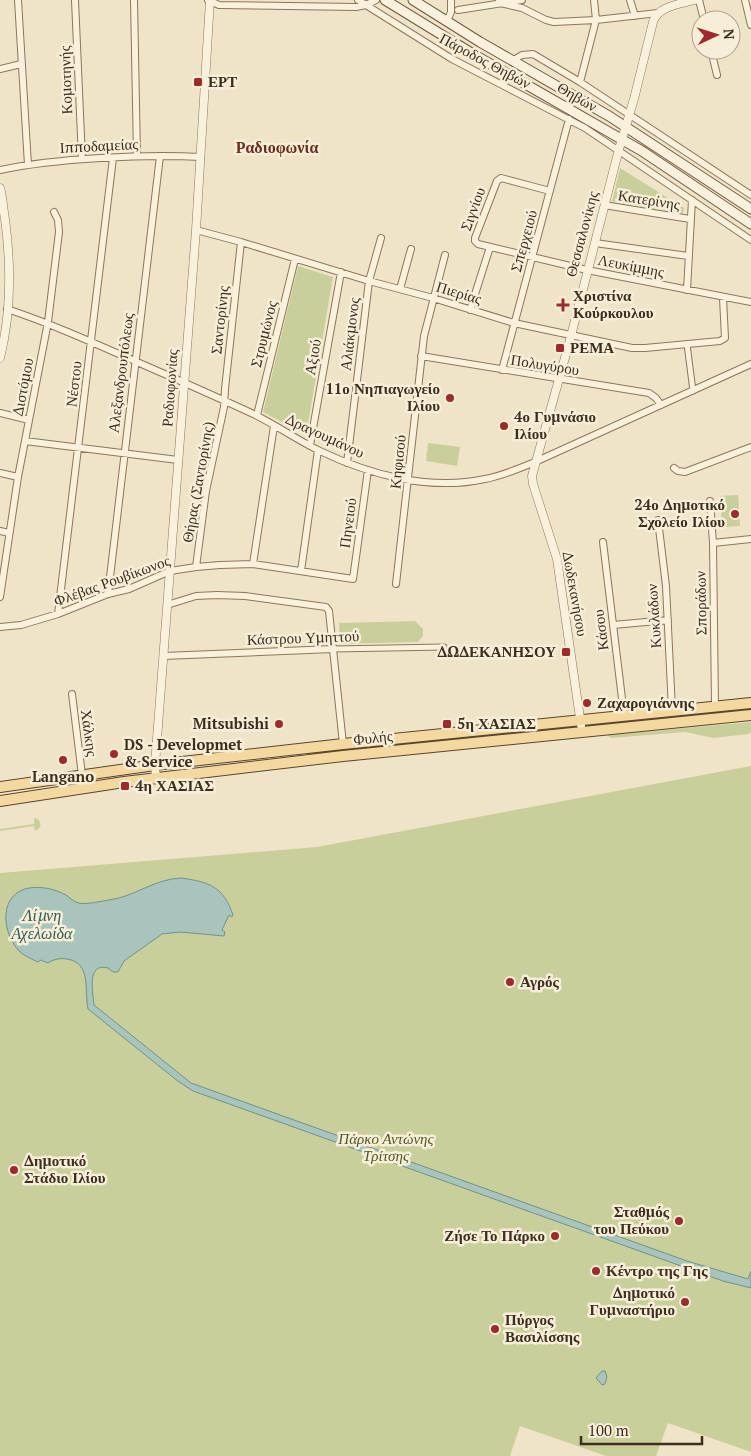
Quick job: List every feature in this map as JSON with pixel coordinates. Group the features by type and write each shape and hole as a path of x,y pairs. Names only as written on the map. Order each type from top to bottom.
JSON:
{"main road":[{"name":"Θηβών","path":"385,0 473,54 622,139 751,224"},
{"name":"Θηβών","path":"413,0 625,127 751,209"},
{"name":"Φυλής","path":"0,787 155,765 751,703"},
{"name":"Φυλής","path":"0,801 156,778 343,756 751,715"}],"street":[{"path":"18,0 28,165"},
{"name":"Κομοτηνής","path":"76,0 82,159"},
{"path":"134,0 137,156"},
{"path":"209,0 219,6 244,3 356,7 376,0"},
{"name":"Ραδιοφωνίας","path":"156,778 155,765 201,157 209,0"},
{"name":"Πάροδος Θηβών","path":"358,0 452,59 569,119 618,149 751,240"},
{"path":"447,21 451,12 451,0"},
{"path":"458,10 522,0"},
{"path":"580,82 596,20 594,0"},
{"path":"630,0 635,16"},
{"path":"500,2 522,8 554,22 596,20 658,13 695,0"},
{"path":"745,0 751,25"},
{"name":"Θεσσαλονίκης","path":"535,462 595,243 618,149 653,22 658,13"},
{"name":"Πάροδος Θηβών","path":"512,61 525,55 533,54 580,82 751,195"},
{"path":"713,60 717,75"},
{"path":"0,69 21,64"},
{"name":"Σπερχειού","path":"502,370 569,119"},
{"name":"Ιπποδαμείας","path":"0,170 82,159 137,156 201,157"},
{"name":"Αλεξανδρουπόλεως","path":"108,594 160,156"},
{"name":"Νέστου","path":"58,614 113,158"},
{"name":"Σιγνίου","path":"478,244 475,242 475,238 497,181 501,178 550,191"},
{"path":"0,188 8,248 7,309 0,358"},
{"path":"687,290 692,200"},
{"name":"Κατερίνης","path":"604,206 690,219"},
{"name":"Διστόμου","path":"0,597 1,576 18,477 48,322 59,232 58,220 54,212"},
{"name":"Πιερίας","path":"196,230 514,323 632,348 720,341 724,338 723,298"},
{"name":"Αλιάκμονος","path":"347,463 369,281 380,238"},
{"name":"Σαντορίνης","path":"225,400 241,242"},
{"path":"595,243 688,256"},
{"name":"Λευκίμμης","path":"478,244 587,270 751,302"},
{"path":"470,310 490,247"},
{"path":"400,289 411,249"},
{"name":"Κηφισού","path":"396,584 409,480 421,356 426,327 445,255"},
{"name":"Στρυμώνος","path":"257,415 295,259"},
{"name":"Αξιού","path":"310,445 341,272"},
{"name":"Δραγουμάνου","path":"7,309 48,322 225,400 257,415 318,450 347,463 409,480 448,484 469,482 506,474 751,364"},
{"path":"687,344 693,391"},
{"name":"Πολυγύρου","path":"421,356 558,380 649,393 661,405"},
{"name":"Θήρας (Σαντορίνης)","path":"196,567 209,471 225,400"},
{"path":"0,413 29,420"},
{"path":"253,564 274,426"},
{"path":"25,441 178,460"},
{"path":"674,468 685,472 751,446"},
{"path":"300,571 318,450"},
{"name":"Δωδεκανήσου","path":"535,462 532,476 533,484 556,555 562,581 582,732"},
{"name":"Πηνειού","path":"353,579 368,470"},
{"path":"0,473 18,477"},
{"name":"Σποράδων","path":"710,501 713,543 715,706"},
{"name":"Κυκλάδων","path":"658,520 668,620 672,710"},
{"path":"0,531 9,533"},
{"path":"713,543 751,539"},
{"name":"Κάσου","path":"603,542 624,715"},
{"name":"Φλέβας Ρουβίκωνος","path":"0,627 21,625 58,614 108,594 129,589 170,571 196,567 220,564 253,564 353,579"},
{"path":"167,605 196,596 217,595 245,596 326,607 329,611 334,649 343,744"},
{"path":"613,625 668,620"},
{"name":"Κάστρου Υμηττού","path":"163,656 334,649 444,647"},
{"name":"Χάλκης","path":"72,694 82,775"}],"green space":[{"path":"620,168 684,208 683,213 612,202"},
{"path":"298,266 333,277 306,435 263,412"},
{"path":"428,443 460,447 457,466 426,461"},
{"path":"738,495 740,526 722,527 720,496"},
{"path":"415,621 423,629 423,636 418,642 340,644 339,623"},
{"path":"751,722 751,732 748,734 713,738 686,732 611,738 607,735"},
{"name":"Πάρκο Αντώνης Τρίτσης","path":"751,766 751,1452 668,1423 656,1456 606,1456 520,1426 510,1456 0,1456 0,873 317,847"},
{"path":"34,818 40,822 38,830 35,831 34,826 0,831 0,829 34,824"}],"water":[{"name":"Λίμνη Αχελωίδα","path":"181,878 200,881 214,887 225,898 233,915 232,917 229,915 222,930 225,932 224,936 180,932 162,934 124,961 118,972 101,967 96,970 92,986 94,1005 191,1083 687,1261 748,1279 751,1271 751,1288 723,1281 193,1091 179,1082 88,1009 84,972 80,966 67,959 59,959 48,963 41,960 38,962 19,951 8,933 6,914 8,905 19,891 38,887 53,890 66,895 75,902 85,904 118,898 162,881"},
{"path":"602,1371 605,1371 607,1377 605,1384 602,1385 596,1378"}],"place":[{"name":"ΕΡΤ","path":"198,82"},
{"name":"Χριστίνα Κούρκουλου","path":"563,305"},
{"name":"ΡΕΜΑ","path":"560,348"},
{"name":"11ο Νηπιαγωγείο Ιλίου","path":"450,398"},
{"name":"4ο Γυμνάσιο Ιλίου","path":"504,426"},
{"name":"24ο Δημοτικό Σχολείο Ιλίου","path":"735,514"},
{"name":"ΔΩΔΕΚΑΝΗΣΟΥ","path":"566,652"},
{"name":"Ζαχαρογιάννης","path":"587,703"},
{"name":"Mitsubishi","path":"279,724"},
{"name":"5η ΧΑΣΙΑΣ","path":"447,724"},
{"name":"DS - Developmet & Service","path":"114,754"},
{"name":"Langano","path":"63,760"},
{"name":"4η ΧΑΣΙΑΣ","path":"125,786"},
{"name":"Αγρός","path":"510,982"},
{"name":"Δημοτικό Στάδιο Ιλίου","path":"14,1170"},
{"name":"Σταθμός του Πεύκου","path":"679,1221"},
{"name":"Ζήσε Το Πάρκο","path":"555,1236"},
{"name":"Κέντρο της Γης","path":"596,1271"},
{"name":"Δημοτικό Γυμναστήριο","path":"685,1302"},
{"name":"Πύργος Βασιλίσσης","path":"495,1329"}],"district":[{"name":"Ραδιοφωνία","path":"277,147"}]}
